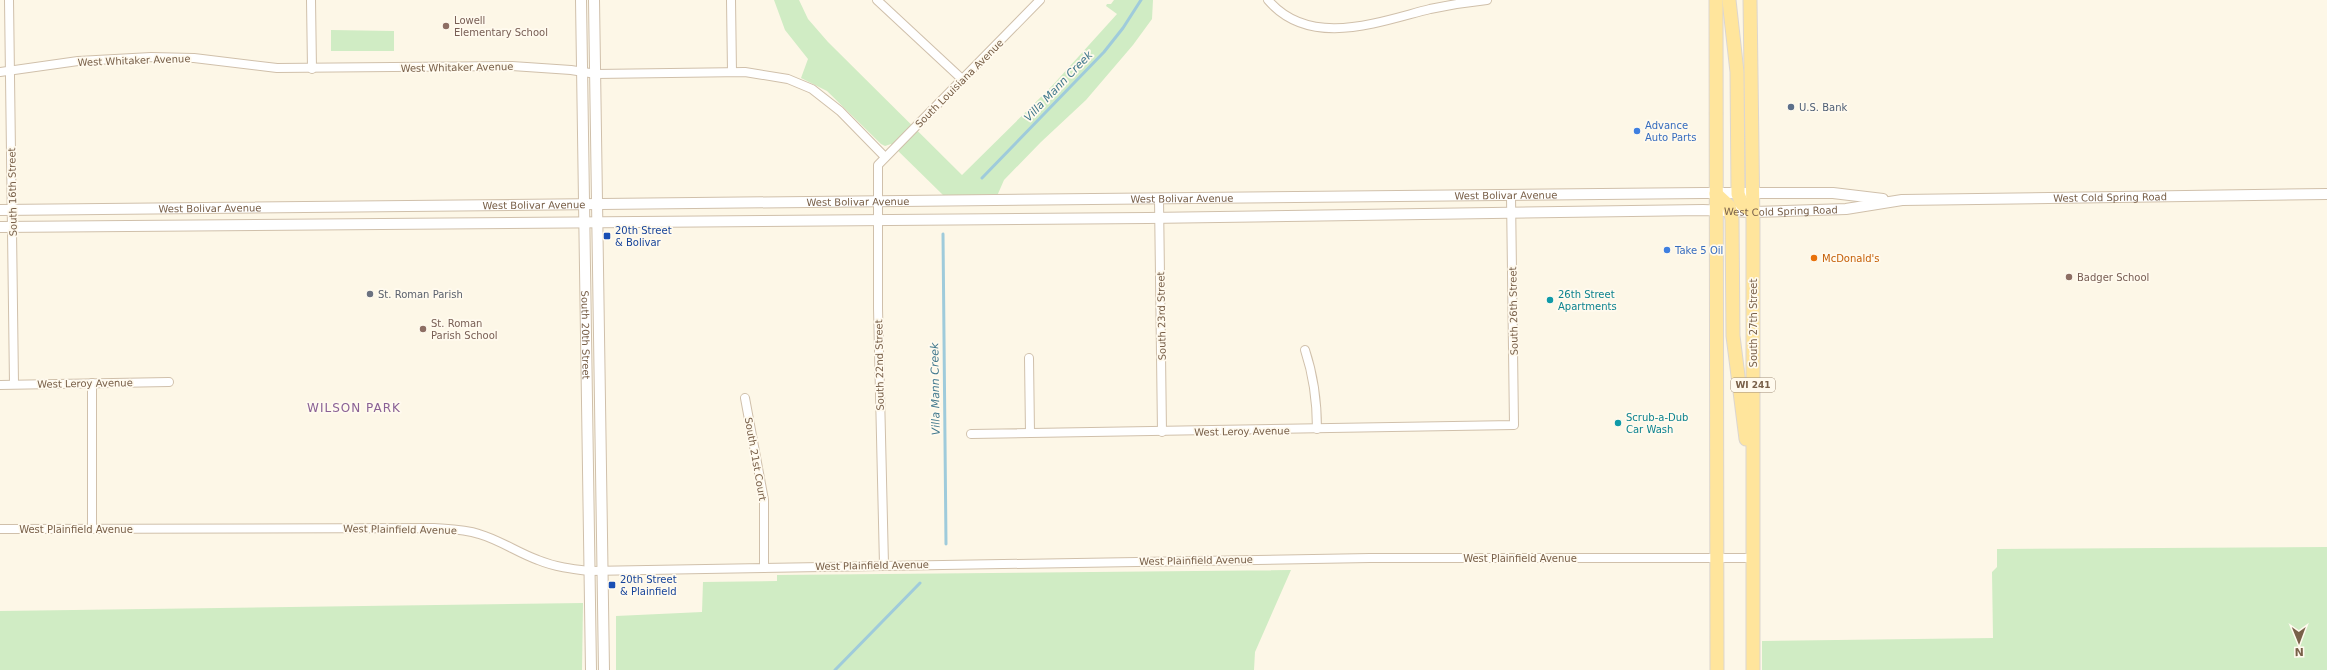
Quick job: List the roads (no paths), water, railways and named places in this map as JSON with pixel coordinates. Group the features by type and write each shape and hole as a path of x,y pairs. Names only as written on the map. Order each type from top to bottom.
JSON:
{"main road":[{"name":"WI 241","path":"1716,0 1717,670"},
{"path":"1729,0 1737,72 1738,194 1742,204 1753,212"},
{"name":"South 27th Street","path":"1750,0 1753,212 1753,670"},
{"path":"1716,194 1725,200 1731,212 1733,336 1753,491"}],"street":[{"name":"South 16th Street","path":"9,0 13,210 14,384"},
{"path":"311,0 312,68"},
{"name":"South 20th Street","path":"581,0 591,670"},
{"name":"South 20th Street","path":"594,0 604,670"},
{"path":"731,0 732,72"},
{"path":"877,0 963,80"},
{"name":"South Louisiana Avenue","path":"878,165 1040,0"},
{"path":"1268,0 1282,12 1311,26 1336,29 1359,27 1432,9 1487,0"},
{"name":"West Whitaker Avenue","path":"0,72 10,72 78,60 151,57 194,58 277,68 512,66 596,74 732,72 775,75 812,90 840,111 885,157"},
{"name":"South 22nd Street","path":"878,165 878,316 884,565"},
{"name":"West Cold Spring Road","path":"1716,194 1833,193 1892,200 2327,194"},
{"path":"1640,194 1640,212"},
{"name":"West Bolivar Avenue","path":"0,210 1716,194"},
{"name":"South 26th Street","path":"1511,196 1514,425"},
{"path":"1338,197 1338,215"},
{"name":"South 23rd Street","path":"1160,199 1162,432"},
{"name":"West Cold Spring Road","path":"1716,211 1753,212 1846,209 1892,200"},
{"name":"West Bolivar Avenue","path":"0,227 584,223 1716,211"},
{"path":"1305,350 1312,372 1316,393 1317,430"},
{"path":"1029,358 1030,433"},
{"name":"West Leroy Avenue","path":"0,385 169,382"},
{"path":"92,383 92,529"},
{"name":"South 21st Court","path":"745,398 764,500 764,568"},
{"name":"West Leroy Avenue","path":"971,434 1317,430 1514,425"},
{"name":"West Plainfield Avenue","path":"0,529 434,528 465,530 502,542 538,560 566,569 603,571 884,565 1370,558 1752,558"}],"waterway":[{"name":"Villa Mann Creek","path":"982,178 1104,52 1123,28 1141,0"},
{"name":"Villa Mann Creek","path":"943,234 946,544"},
{"name":"Villa Mann Creek","path":"835,670 920,583"}],"place":[{"name":"Lowell Elementary School","path":"446,26"},
{"name":"U.S. Bank","path":"1791,107"},
{"name":"Advance Auto Parts","path":"1637,131"},
{"name":"20th Street & Bolivar","path":"607,236"},
{"name":"Take 5 Oil","path":"1667,250"},
{"name":"McDonald's","path":"1814,258"},
{"name":"Badger School","path":"2069,277"},
{"name":"St. Roman Parish","path":"370,294"},
{"name":"26th Street Apartments","path":"1550,300"},
{"name":"St. Roman Parish School","path":"423,329"},
{"name":"Scrub-a-Dub Car Wash","path":"1618,423"},
{"name":"20th Street & Plainfield","path":"612,585"}],"district":[{"name":"WILSON PARK","path":"354,408"}]}
